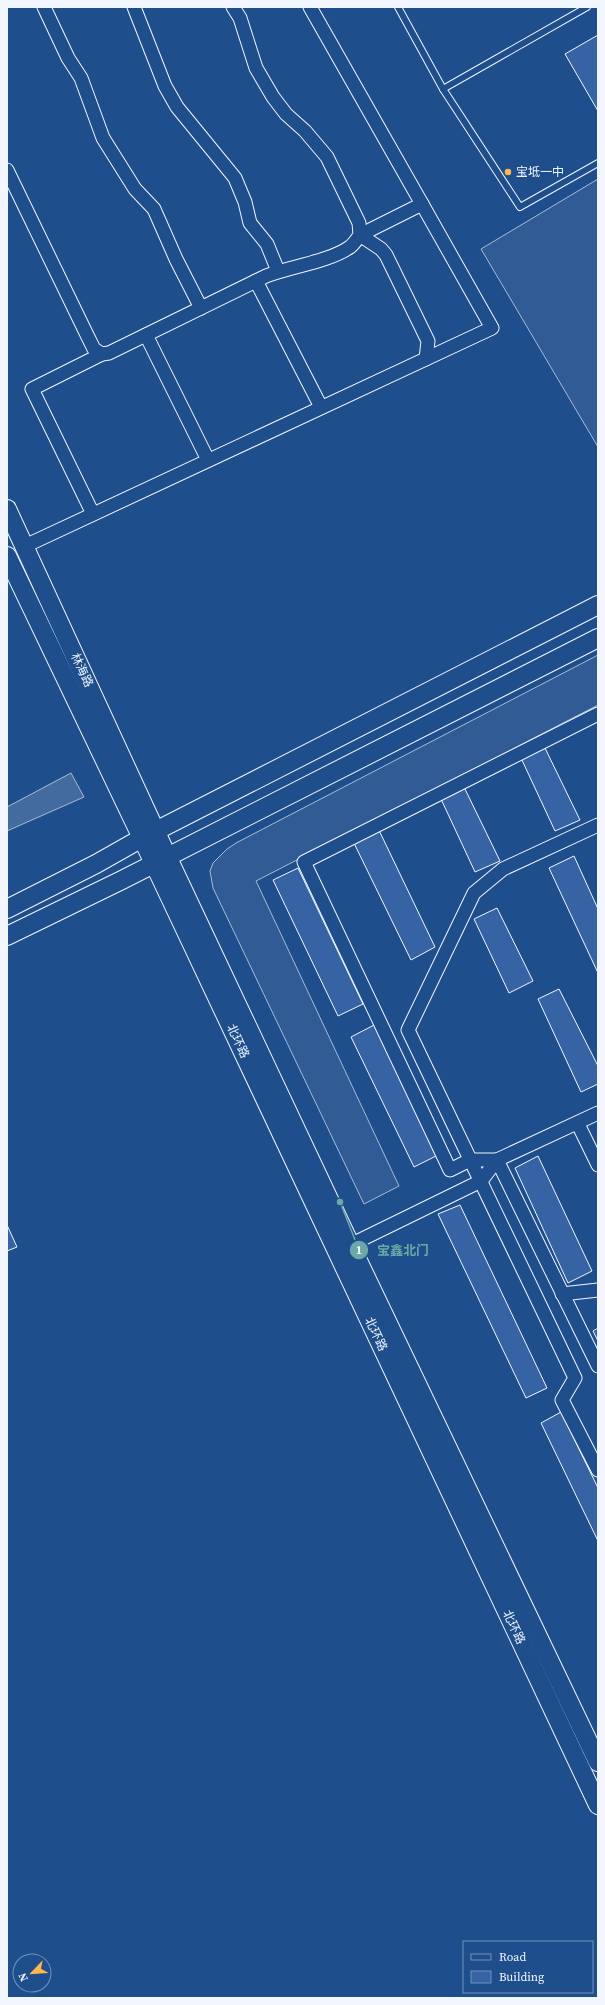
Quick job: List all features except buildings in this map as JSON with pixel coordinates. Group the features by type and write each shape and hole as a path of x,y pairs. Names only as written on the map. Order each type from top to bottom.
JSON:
{"main road":[{"name":"林海路","path":"7,509 25,546 160,859"},
{"name":"林海路","path":"7,556 149,834"},
{"path":"7,909 96,864 149,834 598,605"},
{"path":"7,936 122,880 160,859 598,638"},
{"name":"北环路","path":"160,859 344,1248 598,1805"},
{"name":"北环路","path":"344,1248 598,1762"}],"street":[{"path":"44,7 68,58 81,78 103,138 135,189 154,209 176,259 201,308"},
{"path":"134,7 165,86 177,107 235,178 245,202 250,223 267,244 278,271"},
{"path":"233,7 240,18 256,68 273,97 286,114 305,131 327,157 359,223 360,235"},
{"path":"25,546 492,328 310,7"},
{"path":"7,170 94,349 102,354"},
{"path":"93,514 32,389 102,354 109,353 278,271 328,258 351,246 360,235 422,204"},
{"path":"360,235 381,249 386,255 428,341 426,359"},
{"path":"256,281 321,407"},
{"path":"146,335 208,460"},
{"path":"598,714 304,862 450,1170 470,1160 497,1160 598,1114"},
{"path":"598,824 503,869 474,893 408,1030 575,1378 562,1400 598,1470"},
{"path":"578,1124 598,1165"},
{"path":"344,1248 481,1181 497,1160"},
{"path":"497,1160 598,1366"},
{"path":"562,1294 598,1290"}],"lane":[{"path":"398,7 442,89 520,207 598,163"},
{"path":"442,89 587,7"}],"shaded area":[{"path":"598,179 598,447 481,249"},
{"path":"598,655 598,705 256,881 399,1186 364,1204 213,888 210,871 213,863 227,849 236,843"},
{"path":"71,773 84,797 7,831 7,807"}],"place":[{"name":"宝坻一中","path":"508,172"},
{"name":"宝鑫北门","path":"340,1202"}]}
